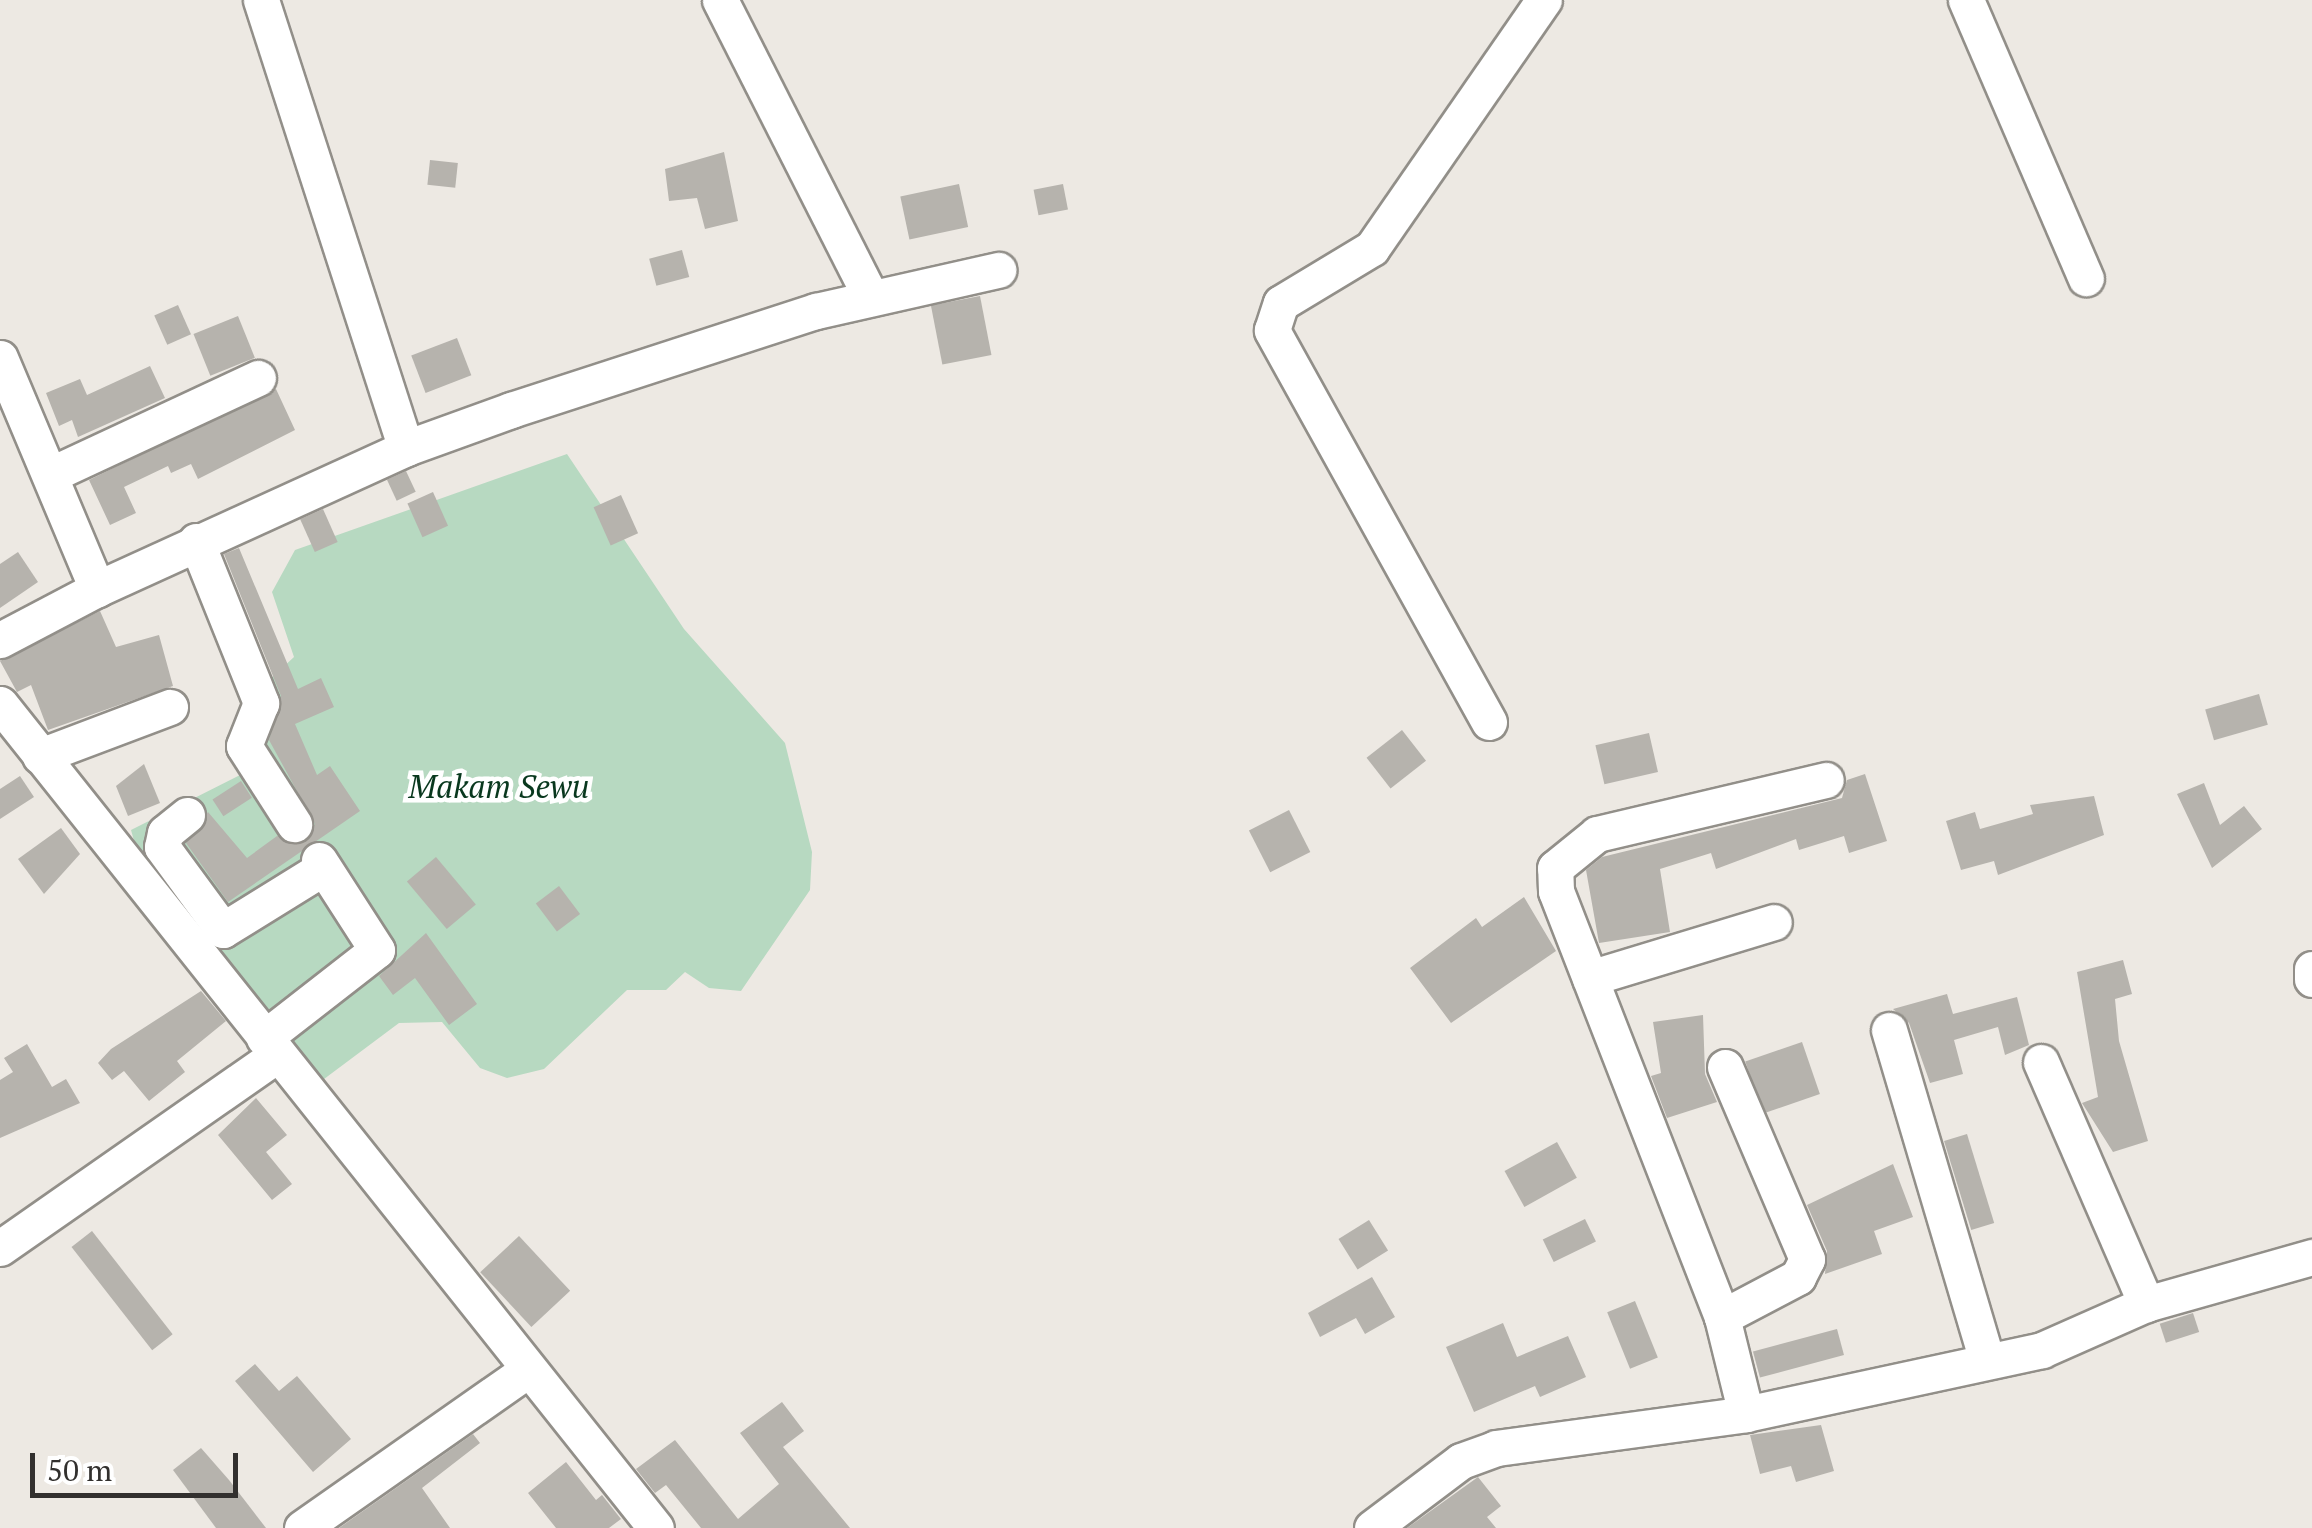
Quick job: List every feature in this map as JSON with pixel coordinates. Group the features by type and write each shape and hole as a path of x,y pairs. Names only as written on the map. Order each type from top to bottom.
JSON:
{"street":[{"path":"261,0 406,448"},
{"path":"720,0 871,298"},
{"path":"1489,722 1272,330 1282,303 1372,248 1544,0"},
{"path":"1966,0 2086,278"},
{"path":"0,640 196,541 406,448 871,298 998,270"},
{"path":"0,358 54,473 97,589"},
{"path":"54,473 258,378"},
{"path":"196,541 262,704 244,746 294,824"},
{"path":"0,704 40,756 193,922 227,929 321,864 377,950 271,1047 0,1248"},
{"path":"40,756 170,706"},
{"path":"1746,1414 1722,1317 1556,891 1555,868 1570,848 1826,780"},
{"path":"188,816 161,842 193,922 271,1047 525,1372 656,1528"},
{"path":"1590,978 1774,922"},
{"path":"2312,969 2312,979"},
{"path":"1889,1030 1987,1360"},
{"path":"2041,1062 2146,1304"},
{"path":"1722,1317 1798,1277 1807,1259 1725,1066"},
{"path":"1372,1528 1460,1461 1496,1448 1746,1414 2042,1350 2146,1304 2312,1257"},
{"path":"302,1528 525,1372"}],"green space":[{"name":"Makam Sewu","path":"567,454 684,629 785,743 812,852 810,890 741,991 709,988 685,972 666,990 627,990 544,1069 507,1078 480,1068 442,1022 399,1023 312,1088 143,873 131,830 254,768 266,683 294,657 272,592 295,550"}],"building":[{"path":"724,152 738,221 705,229 697,198 669,201 665,169"},
{"path":"430,160 458,163 455,188 427,185"},
{"path":"959,184 968,227 909,240 900,196"},
{"path":"1063,184 1068,210 1039,215 1034,190"},
{"path":"682,250 689,277 656,286 649,259"},
{"path":"980,296 991,355 942,364 931,306"},
{"path":"178,305 191,334 167,345 154,316"},
{"path":"238,316 255,358 210,376 193,334"},
{"path":"457,338 471,375 426,393 411,356"},
{"path":"150,366 165,398 78,437 72,420 59,426 46,393 80,379 87,395"},
{"path":"276,389 295,430 198,479 191,464 171,473 168,466 124,487 136,513 110,525 89,480"},
{"path":"406,471 416,492 397,501 387,480"},
{"path":"433,492 448,526 422,537 407,503"},
{"path":"621,495 638,533 611,546 594,507"},
{"path":"323,509 338,542 315,552 300,519"},
{"path":"239,548 298,689 321,678 334,707 295,724 317,775 330,766 360,811 228,902 186,843 208,812 247,858 277,836 305,842 315,824 269,740 281,696 224,554"},
{"path":"18,552 38,582 0,608 0,564"},
{"path":"100,611 116,647 159,635 173,686 48,730 31,685 17,692 0,661"},
{"path":"2259,694 2268,725 2214,740 2205,709"},
{"path":"1402,730 1426,761 1391,788 1367,758"},
{"path":"1649,733 1658,772 1604,784 1595,745"},
{"path":"144,764 160,803 128,816 116,786"},
{"path":"1865,774 1887,841 1849,853 1844,836 1799,850 1796,839 1716,869 1711,853 1660,869 1670,932 1599,943 1586,870 1602,857 1842,798 1847,780"},
{"path":"20,776 34,797 0,819 0,789"},
{"path":"241,781 252,798 223,816 212,800"},
{"path":"2204,783 2220,825 2244,806 2262,829 2212,868 2177,794"},
{"path":"2094,796 2104,835 1998,875 1994,861 1961,870 1946,821 1975,812 1980,829 2033,814 2030,805"},
{"path":"1289,810 1310,852 1270,872 1249,830"},
{"path":"61,828 80,854 44,894 18,859"},
{"path":"436,857 476,904 447,929 407,881"},
{"path":"559,886 580,914 557,931 536,903"},
{"path":"1524,897 1556,951 1451,1023 1410,968 1476,918 1482,927"},
{"path":"426,933 477,1004 449,1025 415,978 393,995 379,976"},
{"path":"2123,960 2132,994 2115,999 2119,1041 2148,1141 2113,1152 2082,1103 2098,1097 2077,972"},
{"path":"201,991 226,1021 177,1061 185,1072 149,1101 124,1071 112,1080 98,1063 111,1049"},
{"path":"1947,994 1953,1014 2017,997 2029,1045 2005,1055 1998,1027 1954,1040 1963,1074 1930,1083 1909,1023 1893,1009"},
{"path":"1703,1015 1705,1074 1717,1102 1667,1118 1651,1076 1661,1073 1653,1022"},
{"path":"1802,1042 1820,1094 1763,1114 1745,1062"},
{"path":"27,1044 52,1087 66,1079 80,1103 0,1138 0,1080 13,1072 4,1058"},
{"path":"256,1098 287,1135 266,1152 292,1184 272,1200 218,1135"},
{"path":"1967,1134 1994,1223 1971,1230 1944,1141"},
{"path":"1557,1142 1577,1178 1524,1207 1505,1171"},
{"path":"1893,1164 1913,1217 1874,1231 1882,1254 1825,1274 1827,1251 1807,1205"},
{"path":"1585,1219 1596,1241 1554,1262 1543,1240"},
{"path":"1369,1220 1388,1251 1358,1270 1338,1239"},
{"path":"92,1231 173,1334 152,1350 72,1247"},
{"path":"519,1236 570,1291 531,1327 480,1272"},
{"path":"1372,1277 1395,1317 1365,1334 1356,1318 1320,1337 1308,1313"},
{"path":"1635,1301 1658,1358 1630,1369 1607,1312"},
{"path":"2193,1313 2199,1332 2166,1343 2160,1324"},
{"path":"1503,1323 1517,1357 1568,1336 1586,1377 1540,1397 1535,1386 1474,1412 1446,1347"},
{"path":"1837,1329 1844,1355 1760,1378 1753,1352"},
{"path":"255,1364 279,1391 297,1376 351,1439 313,1472 235,1381"},
{"path":"782,1402 804,1431 783,1447 850,1528 701,1528 666,1485 655,1493 636,1469 675,1440 738,1519 779,1484 740,1433"},
{"path":"1821,1425 1834,1471 1796,1482 1791,1466 1760,1474 1750,1435"},
{"path":"473,1434 480,1443 422,1488 450,1528 339,1528"},
{"path":"201,1448 266,1528 216,1528 173,1470"},
{"path":"566,1462 596,1500 602,1495 621,1519 609,1528 556,1528 528,1493"},
{"path":"1478,1477 1501,1506 1487,1517 1496,1528 1407,1528"}]}
